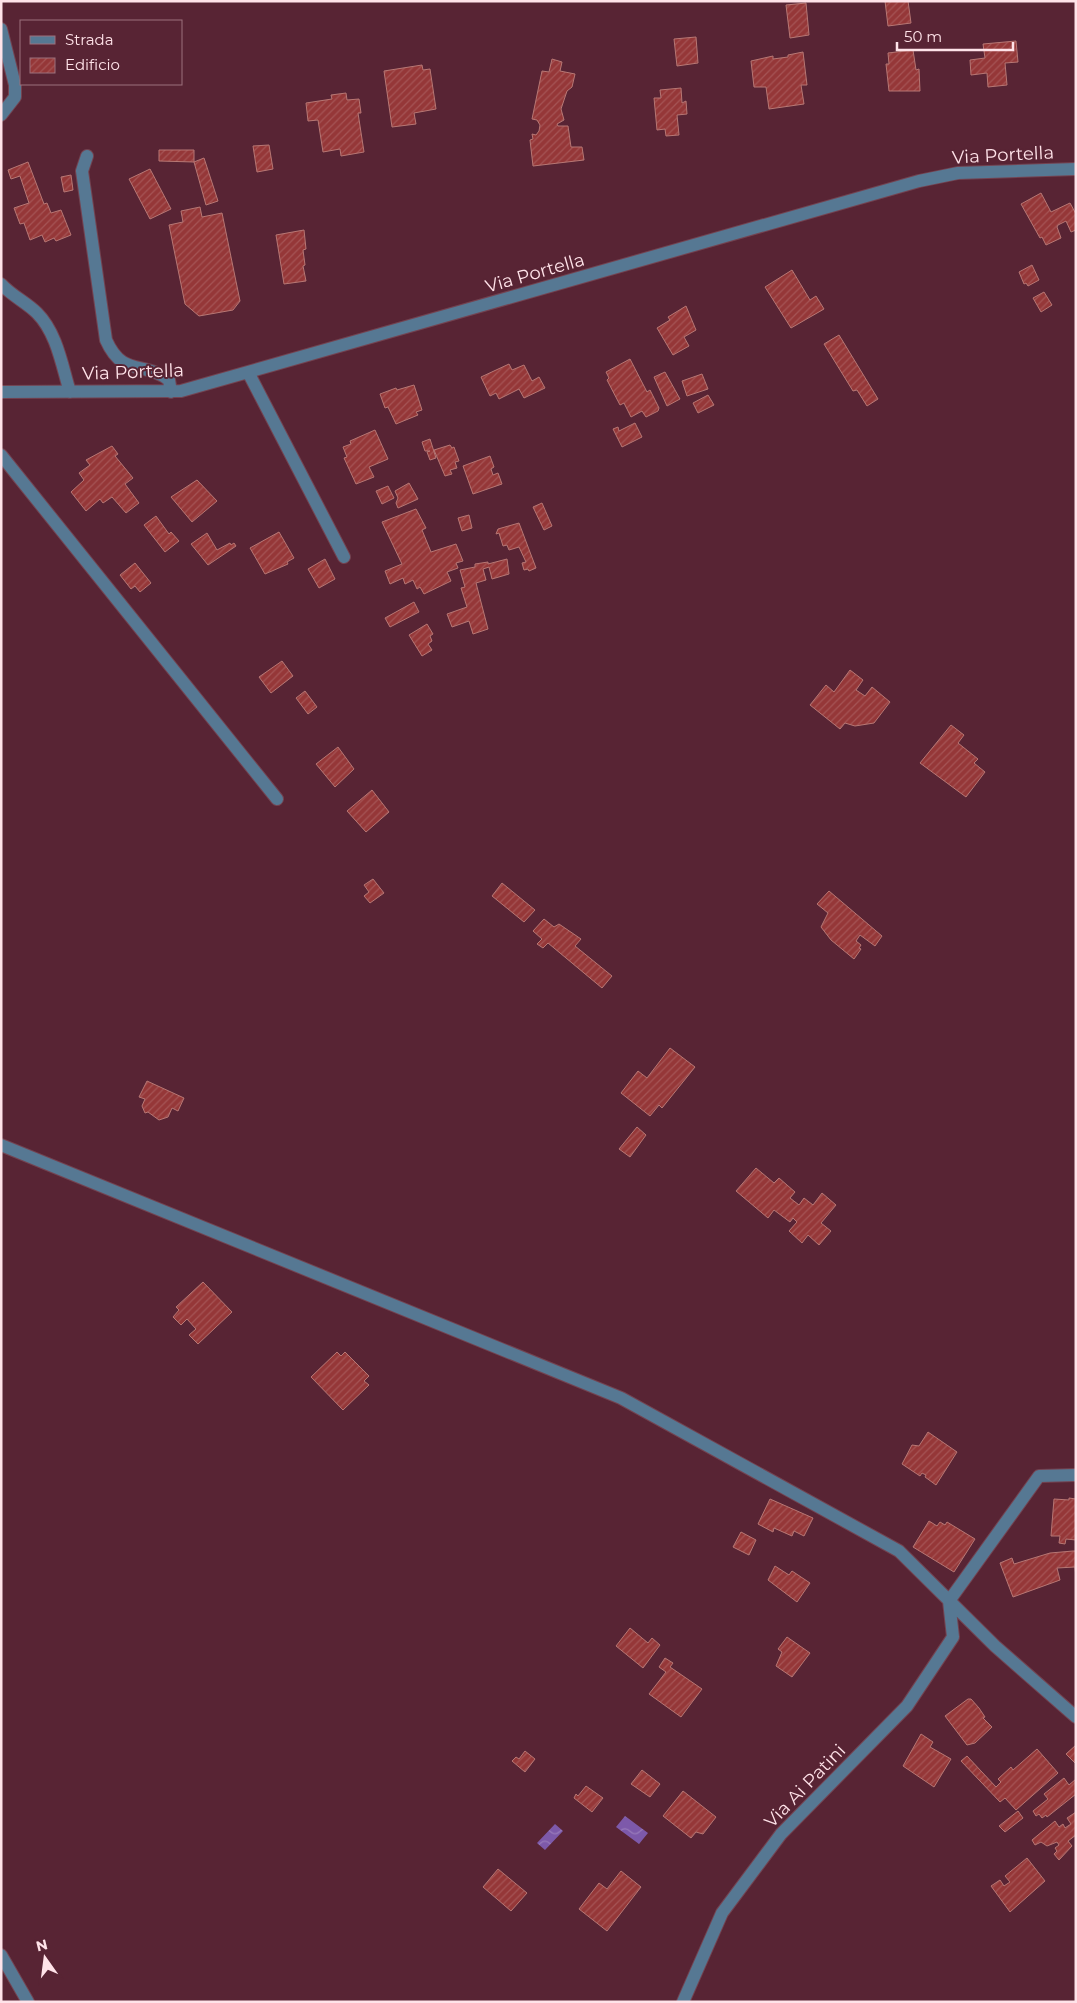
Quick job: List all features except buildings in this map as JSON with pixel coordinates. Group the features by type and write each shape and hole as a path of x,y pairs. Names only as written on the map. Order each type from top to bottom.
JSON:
{"street":[{"path":"1,29 15,85 15,96 1,115"},
{"path":"87,156 82,171 106,340 112,355 122,363 139,369 158,372 169,380 171,392"},
{"name":"Via Portella","path":"1,392 181,392 920,181 958,173 1076,169"},
{"path":"1,284 9,293 38,314 51,332 70,392"},
{"path":"248,372 344,557"},
{"path":"1,455 278,799"},
{"path":"1,1145 621,1398 899,1551 995,1646 1076,1717"},
{"path":"950,1601 1039,1476 1076,1475"},
{"name":"Via Ai Patini","path":"683,2002 722,1913 781,1834 907,1706 917,1691 952,1637 950,1601"},
{"path":"1,1955 28,2002"}],"water":[{"path":"625,1816 648,1833 639,1844 616,1827"},
{"path":"555,1824 563,1831 545,1850 537,1843"}]}
